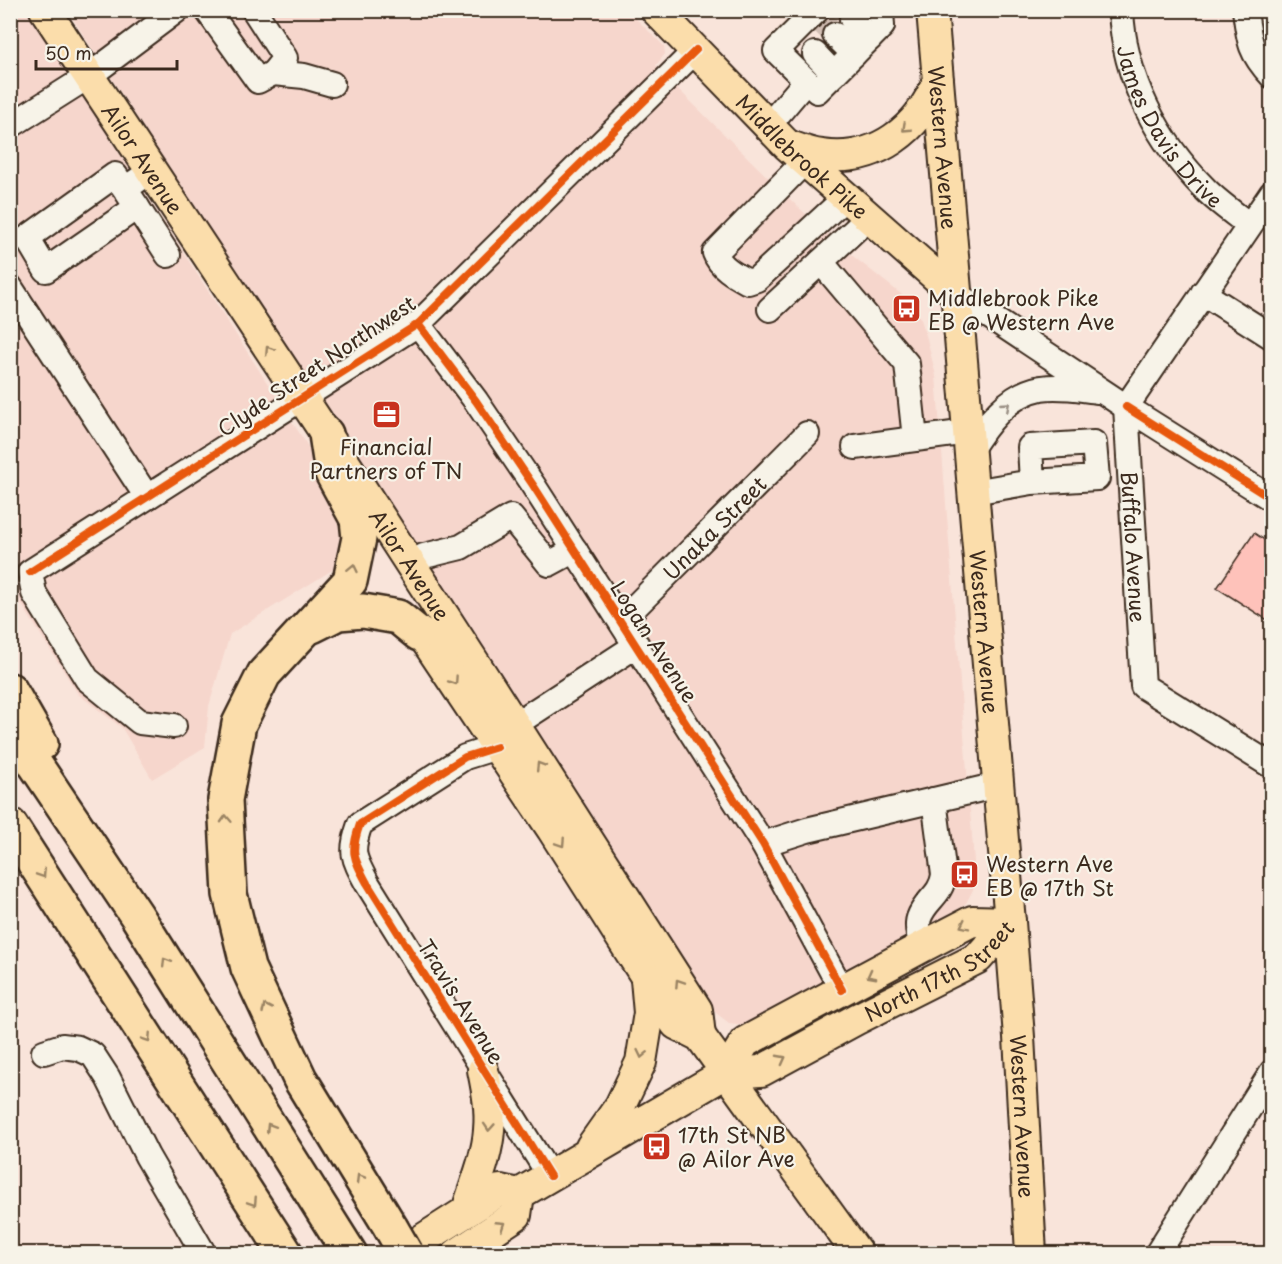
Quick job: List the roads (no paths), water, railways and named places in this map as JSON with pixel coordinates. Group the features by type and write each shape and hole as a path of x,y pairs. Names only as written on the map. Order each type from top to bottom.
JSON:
{"highway":[{"path":"326,434 332,473 357,519 359,538 350,581 264,674 239,724 225,800 230,894 248,968 300,1079 399,1245"},
{"path":"305,630 338,613 363,610 398,616 419,634"},
{"path":"10,690 137,916"},
{"path":"10,727 137,916 348,1250"},
{"path":"10,825 286,1254"}],"main road":[{"name":"Ailor Avenue","path":"45,10 410,564 506,736 645,976 676,1024 700,1036 858,1254"},
{"path":"60,10 82,66"},
{"name":"Middlebrook Pike","path":"657,10 787,144 956,294"},
{"name":"Western Avenue","path":"932,10 1010,922 1020,1048 1031,1254"},
{"path":"787,144 821,155 837,156 872,152 911,124 923,110 938,81"},
{"name":"Ailor Avenue","path":"419,634 506,736 697,1010 700,1036"},
{"name":"North 17th Street","path":"726,1073 745,1042 922,947 972,921 1010,922"},
{"name":"North 17th Street","path":"399,1245 467,1211 500,1190 519,1194 726,1073 761,1071 857,1018 978,958 1010,922"},
{"path":"585,1155 620,1106 641,1062 649,1012 645,976"},
{"path":"467,1211 484,1160 489,1131 489,1102 483,1070"},
{"path":"466,1251 516,1215 519,1194"}],"street":[{"path":"10,126 82,66 177,10"},
{"path":"207,10 258,81 273,73 285,58 254,10"},
{"path":"862,46 827,20 804,41 776,51 817,91 834,74 862,46 882,26 881,10"},
{"name":"James Davis Drive","path":"1121,10 1129,65 1146,109 1175,153 1206,190 1248,225"},
{"path":"1245,10 1250,44 1258,61 1272,76"},
{"path":"804,41 834,74"},
{"name":"Clyde Street Northwest","path":"174,726 140,722 87,680 34,593 30,572 418,324 696,50"},
{"path":"273,73 304,76 332,84"},
{"path":"807,81 787,144 716,253 717,259 731,273 747,282 758,279 846,197"},
{"path":"151,171 131,198 163,247 185,223"},
{"path":"1126,407 1272,193"},
{"path":"770,309 869,217"},
{"path":"821,262 907,364 915,440"},
{"path":"10,287 147,497"},
{"path":"1203,293 1272,337"},
{"path":"956,294 1126,407 1272,499"},
{"name":"Logan Avenue","path":"418,324 476,401 637,645 763,844 842,990"},
{"path":"855,447 915,440 968,442 1013,400 1028,392 1055,387 1103,392"},
{"name":"Buffalo Avenue","path":"1126,407 1143,686 1272,765"},
{"name":"Unaka Street","path":"621,621 807,434"},
{"path":"973,492 1032,482 1097,478 1094,443 1030,447 1032,482"},
{"path":"1096,460 1129,458"},
{"path":"410,564 423,555 461,547 511,517 549,564 575,550"},
{"path":"506,736 637,645"},
{"name":"Travis Avenue","path":"506,736 465,757 360,824 353,843 355,860 367,883 550,1176"},
{"path":"763,844 807,830 998,785"},
{"path":"922,947 919,919 942,886 944,875 934,800"},
{"path":"44,1052 62,1046 78,1048 93,1055 108,1078 147,1156 204,1254"},
{"path":"1157,1254 1272,1072"}],"tunnel":[{"path":"820,20 835,35"}],"place":[{"name":"Middlebrook Pike EB @ Western Ave","path":"907,309"},
{"name":"Financial Partners of TN","path":"386,415"},
{"name":"Western Ave EB @ 17th St","path":"965,875"},
{"name":"17th St NB @ Ailor Ave","path":"657,1146"}]}
